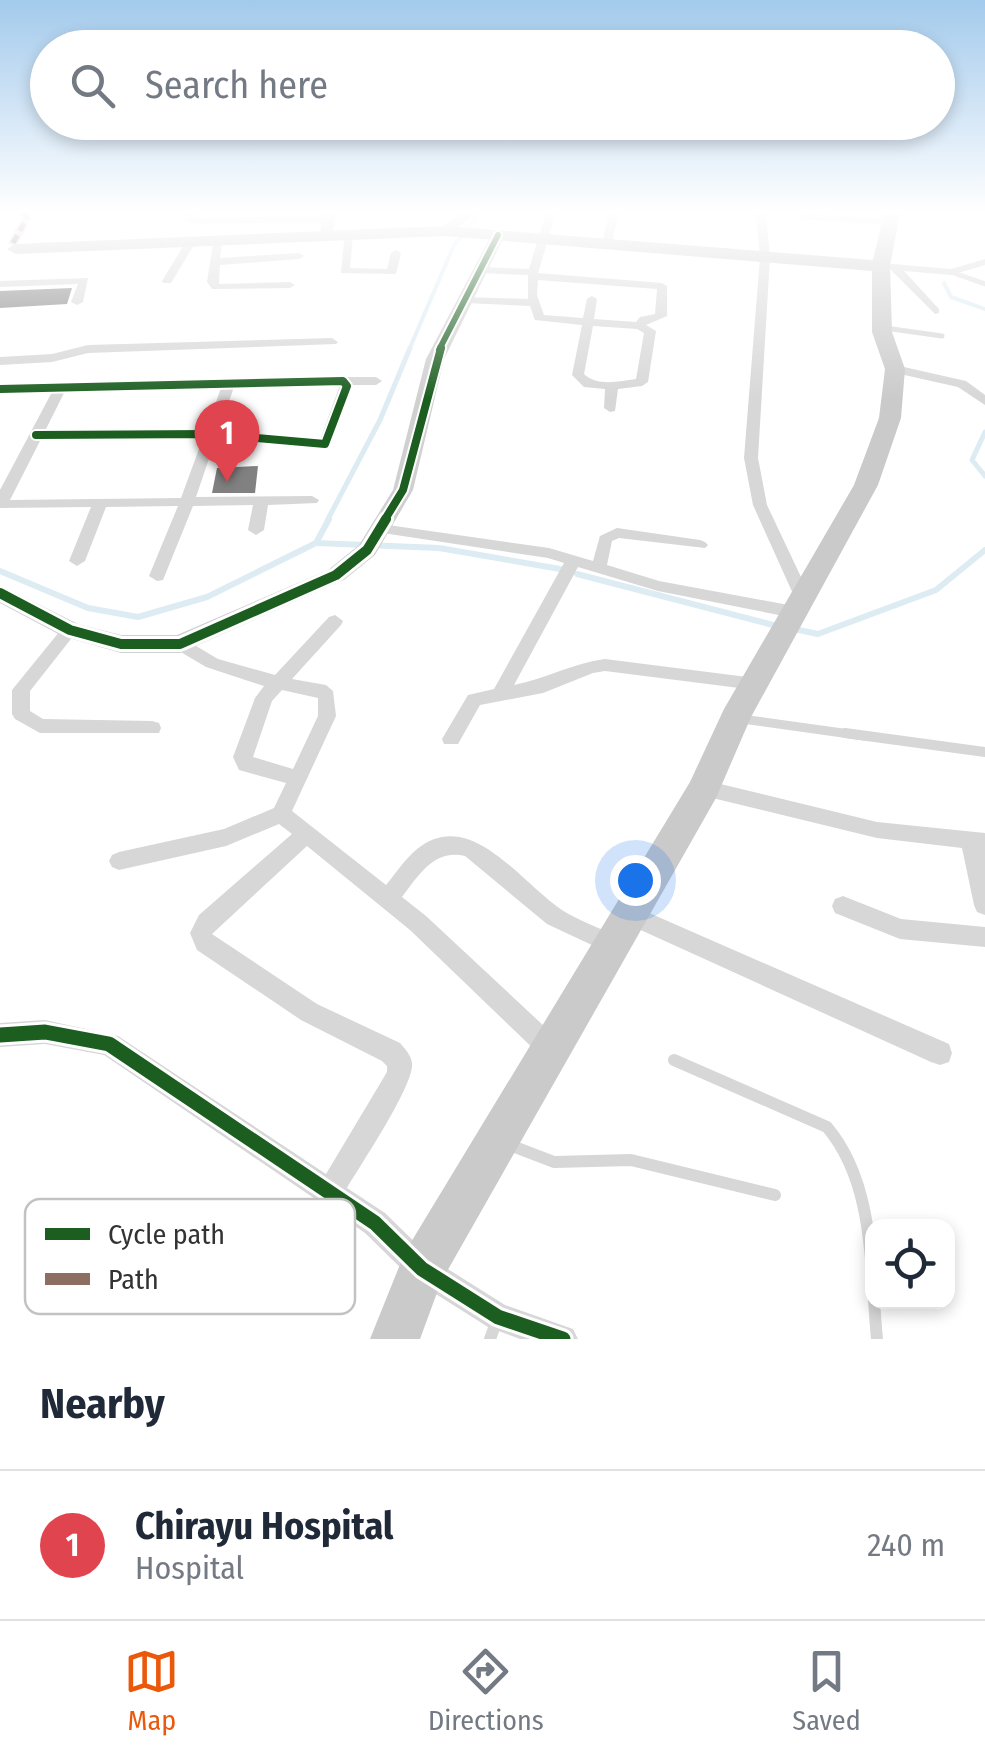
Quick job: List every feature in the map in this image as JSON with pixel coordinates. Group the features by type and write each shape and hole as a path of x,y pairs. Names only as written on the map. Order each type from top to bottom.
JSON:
{"main road":[{"path":"395,1339 422,1269 500,1142 704,788 745,701 866,485 890,418 895,370 882,328 887,275"}],"street":[{"path":"167,281 170,275"},
{"path":"213,275 212,282 224,290 290,285"},
{"path":"344,286 345,275"},
{"path":"0,593 70,630 121,644 180,644 311,588 374,539 403,490 435,359 477,275"},
{"path":"533,275 539,318 588,324 640,326 650,331 642,382 588,384 578,376 588,324 592,299"},
{"path":"549,275 662,286 661,316 644,318 640,326"},
{"path":"374,539 574,559 658,586 791,618 751,458 765,275"},
{"path":"897,275 935,312"},
{"path":"0,284 84,280 76,302"},
{"path":"465,300 534,303"},
{"path":"0,361 64,356 88,349 332,342"},
{"path":"895,370 968,388 985,401"},
{"path":"36,435 211,434 324,444 347,391 343,381"},
{"path":"0,389 376,381"},
{"path":"968,388 985,383"},
{"path":"157,576 228,384"},
{"path":"610,408 612,386"},
{"path":"61,387 0,504 312,500"},
{"path":"77,561 101,501"},
{"path":"256,530 261,502"},
{"path":"599,568 606,540 616,532 700,545"},
{"path":"500,694 574,559"},
{"path":"295,777 254,770 243,757 254,715 264,698 335,621"},
{"path":"70,630 21,690 21,714 40,726 152,728"},
{"path":"119,862 226,837 281,814 330,706 320,690 214,666 180,644"},
{"path":"451,739 474,700 555,683 590,666 605,665 745,701"},
{"path":"704,788 877,830 978,842 985,906"},
{"path":"281,814 429,934 551,1050"},
{"path":"304,836 207,922 201,933 205,943 309,1012 391,1052 400,1062 399,1076 328,1194"},
{"path":"387,900 426,851 458,844 471,848 555,916 621,930 940,1053"},
{"path":"843,906 900,929 985,937"},
{"path":"0,1036 44,1032 109,1044 336,1199"},
{"path":"355,1211 375,1223 422,1269 494,1328 563,1339"}],"lane":[{"path":"967,275 985,284"},
{"path":"974,277 982,275"},
{"path":"882,328 942,336"},
{"path":"745,701 985,752"},
{"path":"674,1060 827,1128 842,1140 860,1196 876,1339"},
{"path":"500,1142 554,1162 632,1160 775,1195"}],"building":[{"path":"72,288 67,304 0,308 0,291"},
{"path":"258,466 255,493 212,493 217,468"}],"waterway":[{"path":"409,350 441,275"},
{"path":"944,283 951,297 985,309"},
{"path":"327,521 380,420 410,348"},
{"path":"985,432 972,460 985,476"},
{"path":"316,543 329,519"},
{"path":"0,571 88,608 138,617 207,597 316,543"},
{"path":"316,543 439,548 560,569"},
{"path":"794,629 818,634 936,590 985,550"},
{"path":"577,574 777,626"}],"cycle path":[{"path":"0,593 70,630 121,644 180,644 336,575 367,550 403,490 435,359 477,275"},
{"path":"0,389 343,381 347,386 325,444 211,434 36,435"},
{"path":"0,1035 45,1032 109,1044 339,1199"},
{"path":"355,1210 375,1223 422,1269 498,1317 563,1339"}],"place":[{"name":"Chirayu Hospital","path":"227,482"}]}
